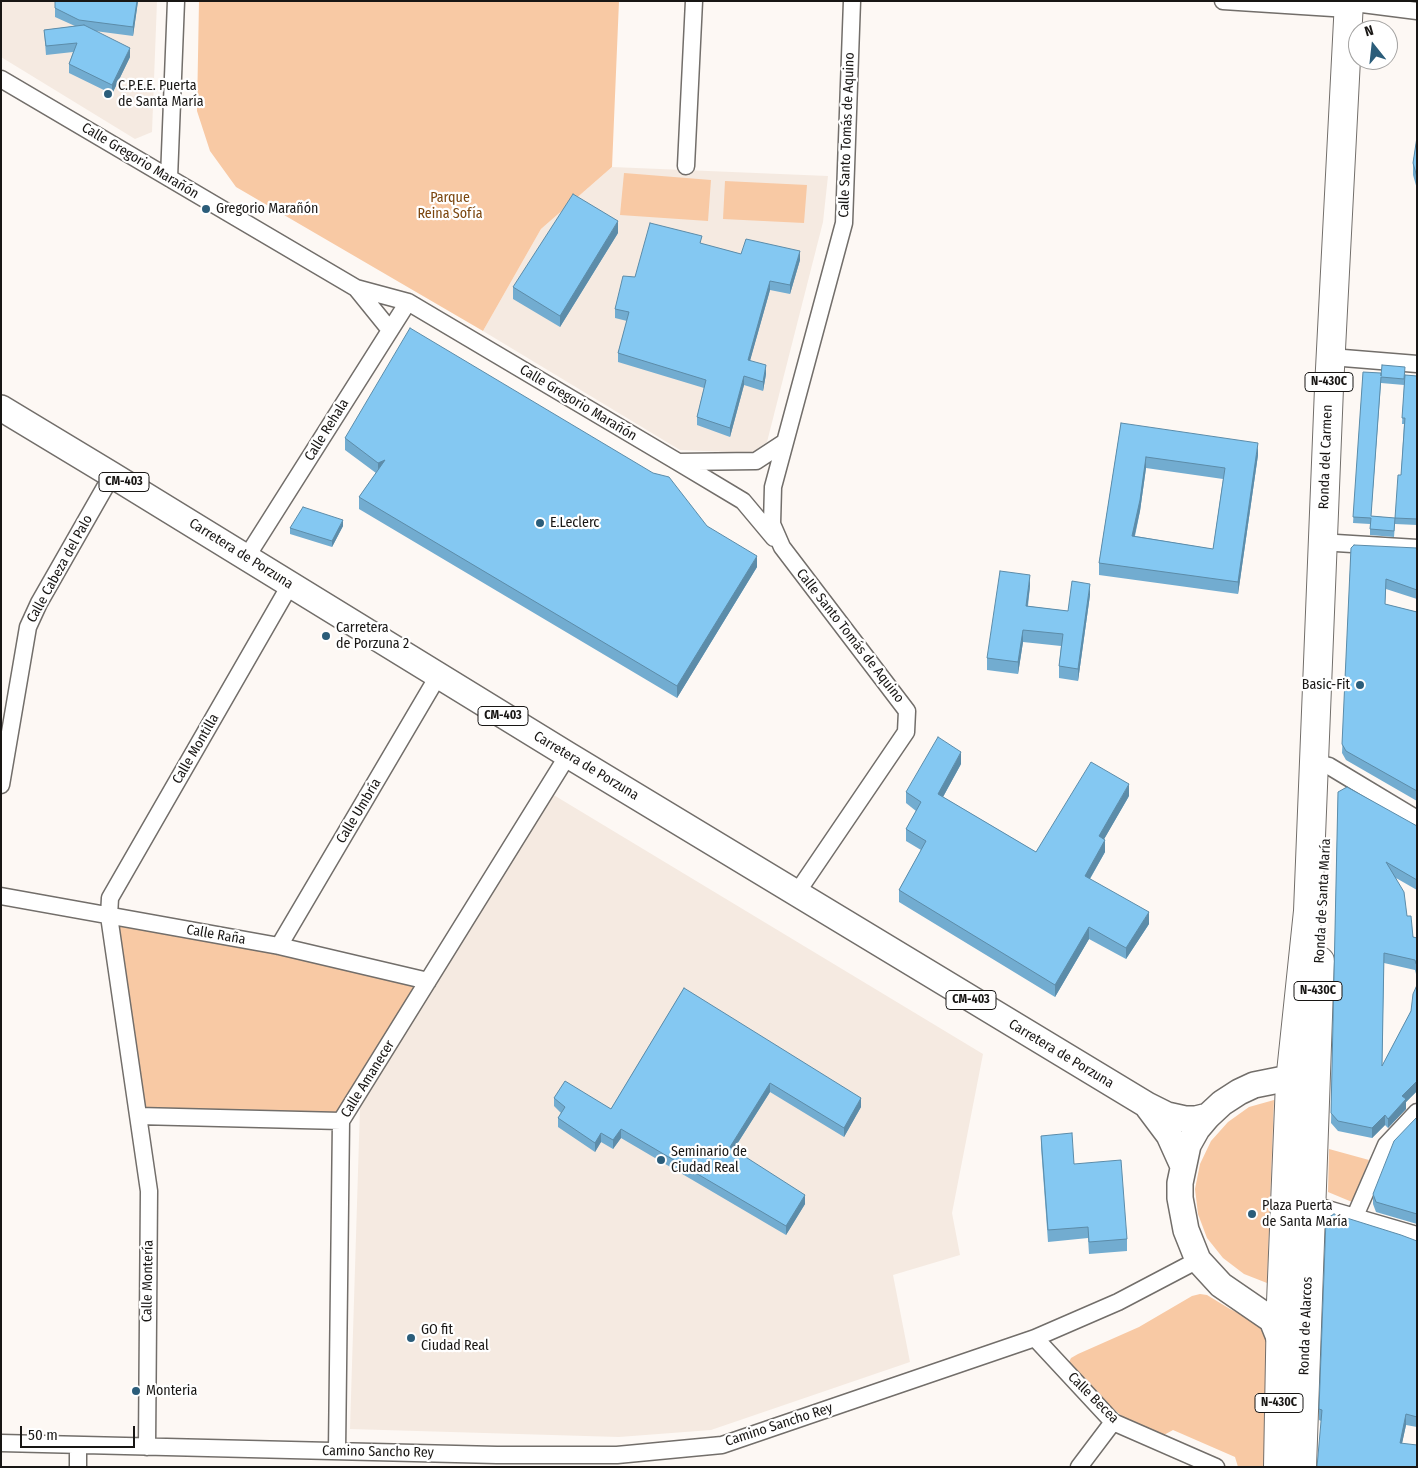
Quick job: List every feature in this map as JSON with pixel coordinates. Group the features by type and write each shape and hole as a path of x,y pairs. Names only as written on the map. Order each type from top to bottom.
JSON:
{"highway":[{"name":"Ronda del Carmen","path":"1321,764 1338,357 1356,9"},
{"name":"Ronda del Carmen","path":"1321,764 1332,635 1336,543 1338,357 1357,70"},
{"name":"Ronda de Santa María","path":"1290,1082 1321,764"},
{"name":"Ronda de Santa María","path":"1311,1216 1321,764"},
{"name":"N-430C","path":"1280,1340 1290,1082"},
{"name":"Ronda de Alarcos","path":"1302,1467 1307,1284 1311,1216"},
{"name":"Ronda de Alarcos","path":"1278,1467 1280,1340"}],"main road":[{"name":"Carretera de Porzuna","path":"1,408 568,756 1146,1105"},
{"path":"1254,1086 1279,1067 1294,1046"},
{"path":"1280,1340 1272,1320 1221,1285 1198,1260 1186,1230 1180,1198 1183,1166 1188,1145 1197,1129 1208,1116 1239,1092 1254,1086 1279,1080 1290,1082 1297,1087 1303,1095 1303,1187 1305,1202 1311,1216"},
{"path":"1146,1105 1167,1115 1185,1119 1208,1116"},
{"path":"1146,1105 1169,1135 1183,1166"},
{"path":"1236,1295 1273,1304 1300,1292 1307,1284"}],"street":[{"path":"169,178 176,1"},
{"path":"686,166 694,1"},
{"name":"Calle Santo Tomás de Aquino","path":"796,894 906,732 907,711 782,547 772,524 773,487 844,224 852,1"},
{"path":"1223,1 1417,11"},
{"name":"Calle Gregorio Marañón","path":"1,79 356,288 408,302 678,462 743,501 782,547"},
{"name":"Calle Gregorio Marañón","path":"356,288 390,330"},
{"name":"Calle Rehala","path":"246,558 408,302"},
{"path":"1338,357 1417,364"},
{"path":"678,462 756,461 785,442"},
{"name":"Calle Cabeza del Palo","path":"1,785 28,627 112,475"},
{"path":"1336,543 1417,548"},
{"name":"Calle Montilla","path":"109,916 110,898 290,585"},
{"name":"Calle Umbría","path":"279,946 438,676"},
{"name":"Calle Amanecer","path":"337,1451 341,1121 568,756"},
{"path":"1321,764 1417,819"},
{"name":"Calle Raña","path":"1,896 279,946 428,981"},
{"name":"Calle Montería","path":"109,916 149,1192 147,1447"},
{"path":"1355,1216 1386,1145 1417,1112"},
{"path":"138,1116 341,1121"},
{"path":"1311,1216 1317,1210 1324,1208 1417,1234"},
{"name":"Camino Sancho Rey","path":"1,1443 337,1451 497,1461 617,1455 722,1445 1035,1338 1118,1302 1198,1260"},
{"name":"Calle Becea","path":"1035,1338 1113,1422 1216,1467"},
{"path":"1079,1467 1113,1422"},
{"path":"78,1445 78,1467"}],"shaded area":[{"name":"C.P.E.E. Puerta de Santa María","path":"1,1 157,1 152,132 135,139 1,57"},
{"path":"612,167 828,176 823,222 767,442 752,453 680,450 483,331 541,229"},
{"name":"Seminario de Ciudad Real","path":"552,794 983,1054 952,1213 960,1255 893,1275 910,1362 711,1430 619,1437 350,1429 360,1107"}],"green space":[{"name":"Parque Reina Sofía","path":"199,1 619,1 612,167 541,229 483,331 236,187 210,151 197,111"},
{"path":"624,173 711,180 708,221 620,215"},
{"path":"725,181 807,185 804,223 723,219"},
{"path":"109,916 428,981 341,1121 138,1116"},
{"path":"1274,1100 1267,1283 1244,1274 1223,1258 1207,1238 1198,1214 1195,1189 1200,1164 1211,1141 1228,1122 1249,1107"},
{"path":"1329,1149 1369,1160 1352,1202 1328,1192"},
{"path":"1207,1295 1257,1322 1269,1333 1268,1467 1238,1467 1235,1457 1173,1430 1162,1436 1125,1419 1071,1371 1068,1364 1071,1358 1078,1354 1139,1327 1192,1296"}],"building":[{"path":"55,1 137,1 133,27 79,20 55,8"},
{"path":"84,25 130,48 112,85 69,64 77,43 46,46 44,30"},
{"path":"1417,137 1417,177 1413,163"},
{"path":"573,194 618,221 560,316 513,287"},
{"path":"650,223 702,236 700,243 741,254 746,239 800,251 790,285 770,281 748,360 766,365 763,382 744,376 730,428 697,417 706,380 618,353 629,312 615,309 623,276 635,277"},
{"name":"E.Leclerc","path":"410,328 653,473 669,477 707,526 757,556 677,686 359,497 385,460 378,463 345,438"},
{"path":"1382,365 1405,367 1404,379 1381,377 1371,516 1395,518 1394,531 1370,529 1371,518 1353,517 1363,372 1381,373 1381,376"},
{"path":"1405,375 1417,376 1417,519 1395,518 1398,475 1401,475 1405,418 1402,418"},
{"path":"1121,423 1258,443 1238,582 1099,563","holes":["1146,457 1225,468 1213,549 1132,536 1140,500"]},
{"path":"303,507 343,520 332,541 290,528"},
{"path":"1354,545 1417,548 1417,590 1386,579 1385,604 1417,612 1417,791 1346,751 1342,744 1351,548"},
{"path":"1000,571 1030,575 1026,606 1068,611 1072,581 1090,584 1078,669 1059,666 1063,634 1023,630 1018,662 987,658"},
{"path":"938,737 961,752 938,794 1036,852 1091,762 1129,784 1099,836 1105,840 1085,876 1149,912 1126,948 1089,927 1055,985 899,890 926,841 906,829 921,802 906,792"},
{"path":"1347,787 1417,826 1417,880 1386,862 1404,892 1407,916 1411,916 1413,937 1417,938 1417,964 1415,960 1384,953 1382,1066 1411,1011 1413,994 1417,985 1417,1081 1402,1096 1406,1099 1388,1119 1385,1115 1372,1128 1338,1121 1331,1113 1338,792"},
{"path":"684,988 861,1098 844,1128 770,1083 730,1147 805,1195 786,1226 621,1129 613,1140 601,1133 595,1143 558,1118 565,1107 554,1098 565,1081 611,1109"},
{"path":"1417,1117 1417,1214 1376,1202 1373,1194 1394,1141"},
{"path":"1072,1133 1074,1164 1121,1160 1127,1239 1089,1242 1088,1227 1048,1230 1041,1136"},
{"path":"1334,1214 1417,1241 1417,1417 1406,1414 1400,1443 1417,1445 1417,1467 1317,1467 1322,1410 1319,1409 1326,1219"}],"place":[{"name":"C.P.E.E. Puerta de Santa María","path":"108,94"},
{"name":"Gregorio Marañón","path":"206,209"},
{"name":"E.Leclerc","path":"540,523"},
{"name":"Carretera de Porzuna 2","path":"326,636"},
{"name":"Basic-Fit","path":"1360,685"},
{"name":"Seminario de Ciudad Real","path":"661,1160"},
{"name":"Plaza Puerta de Santa María","path":"1252,1214"},
{"name":"GO fit Ciudad Real","path":"411,1338"},
{"name":"Monteria","path":"136,1391"}]}
